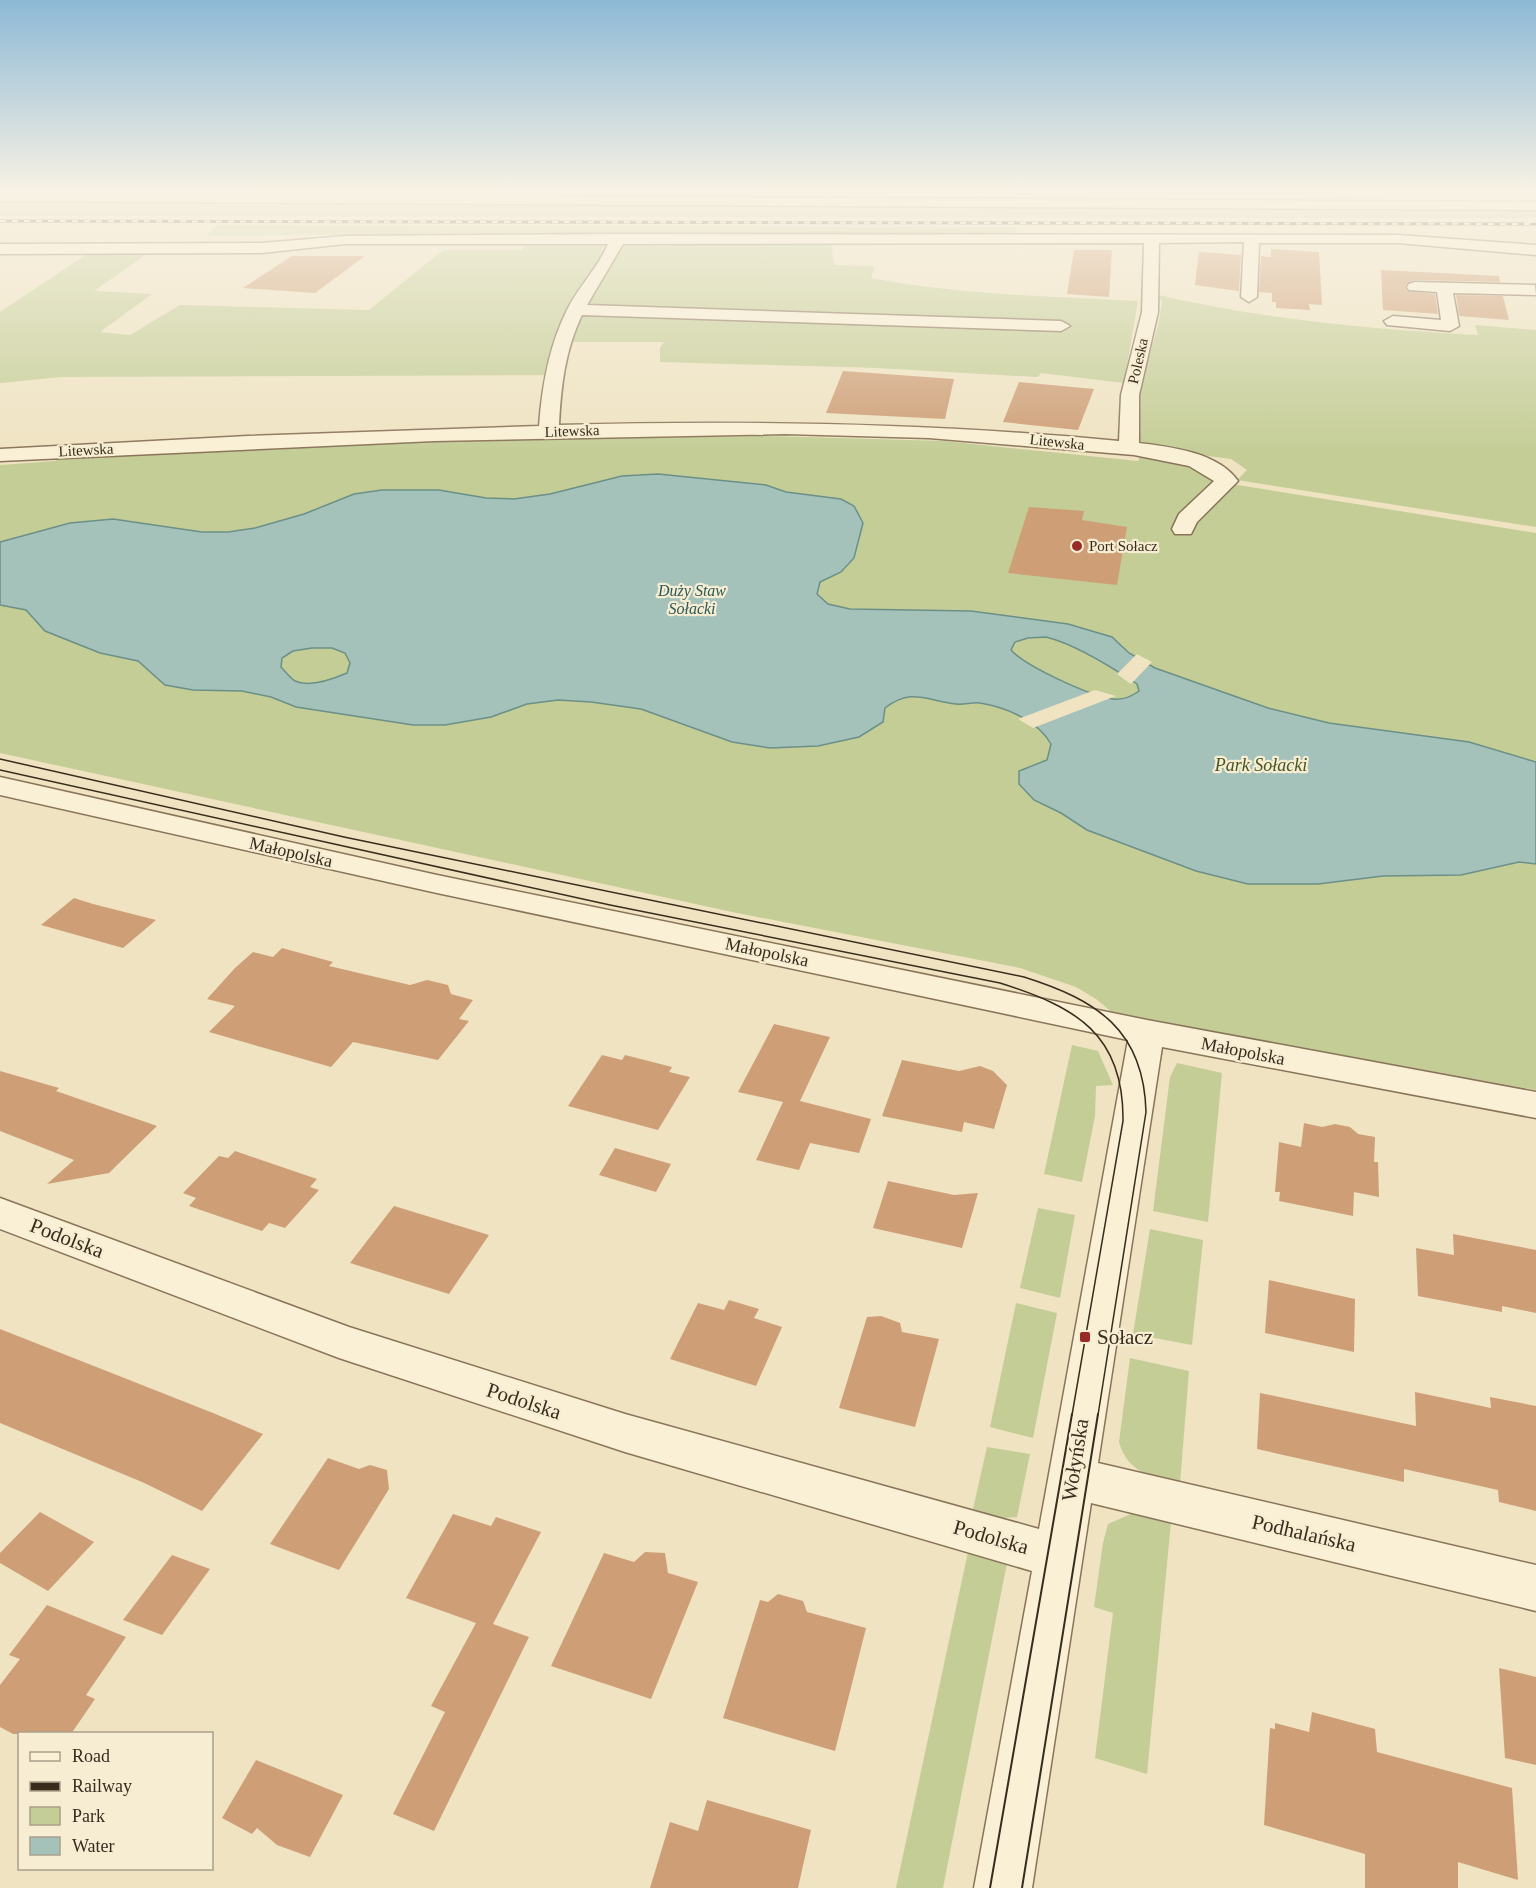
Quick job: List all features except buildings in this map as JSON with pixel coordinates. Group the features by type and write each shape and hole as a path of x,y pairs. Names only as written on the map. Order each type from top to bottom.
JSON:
{"street":[{"path":"549,431 550,407 561,342 575,310 593,279"},
{"name":"Poleska","path":"1136,451 1130,395 1150,312 1151,279"},
{"path":"1249,297 1250,279"},
{"path":"1415,287 1535,290"},
{"path":"1392,321 1450,326 1444,288"},
{"path":"575,310 1061,326"},
{"name":"Litewska","path":"0,455 261,441 732,426 857,428 990,435 1136,451 1198,462 1218,471 1227,481 1187,519 1183,529"},
{"name":"Małopolska","path":"0,786 436,884 1147,1032 1536,1105"},
{"name":"Wołyńska","path":"1003,1888 1147,1032"},
{"name":"Podolska","path":"0,1213 339,1341 626,1433 1059,1557"},
{"name":"Podhalańska","path":"1072,1478 1536,1588"}],"green space":[{"path":"49,279 111,279 94,291 152,294 100,332 130,335 180,305 369,310 407,279 877,279 970,291 1138,301 1124,383 1041,373 1038,377 877,368 660,362 660,348 664,342 569,342 563,375 61,377 0,383 0,312"},
{"path":"1154,294 1234,310 1397,330 1478,335 1475,325 1536,330 1536,527 1237,480 1247,470 1231,459 1138,447 1137,400 1158,326 1162,301"},
{"name":"Park Sołacki","path":"758,430 768,430 769,436 944,441 1138,461 1141,455 1184,465 1213,481 1536,533 1536,1090 1114,1014 1096,999 1076,987 1020,968 737,913 0,753 0,465 56,461 53,455 627,433 638,438 758,436"},
{"path":"1072,1045 1098,1051 1113,1085 1096,1086 1095,1116 1082,1182 1044,1174"},
{"path":"1177,1063 1222,1073 1208,1222 1153,1211 1170,1077"},
{"path":"1038,1208 1075,1215 1060,1298 1020,1288"},
{"path":"1150,1229 1203,1240 1192,1345 1133,1334"},
{"path":"1016,1303 1057,1313 1033,1438 990,1427"},
{"path":"1130,1358 1189,1371 1180,1484 1142,1472 1128,1461 1119,1442"},
{"path":"987,1447 1030,1454 1017,1517 1001,1518 973,1509"},
{"path":"1133,1513 1171,1522 1147,1774 1095,1758 1113,1613 1094,1607 1103,1543 1108,1524"},
{"path":"968,1552 1007,1563 943,1888 896,1888"}],"water":[{"name":"Duży Staw Sołacki","path":"658,474 766,485 786,492 841,499 854,506 863,523 854,558 841,572 820,582 817,594 828,604 850,609 971,611 1068,624 1112,637 1129,653 1155,668 1268,708 1329,723 1469,742 1536,762 1536,864 1519,862 1461,875 1383,876 1318,884 1248,884 1196,871 1087,830 1061,813 1034,800 1019,784 1019,771 1047,760 1051,744 1030,722 990,705 956,704 920,697 903,698 885,708 883,722 859,737 818,746 770,748 732,742 641,709 591,702 558,700 527,704 491,717 445,725 413,725 296,707 271,697 242,691 193,690 165,685 138,661 100,653 45,631 26,610 0,605 0,542 70,523 113,519 202,532 228,532 255,528 304,514 354,494 382,490 439,490 486,498 514,499 550,494 622,476","holes":["1046,637 1069,645 1105,664 1137,684 1139,691 1120,699 1103,697 1043,672 1018,657 1011,650 1015,642 1028,638","332,648 345,653 350,663 347,673 307,684 293,680 281,667 282,658 293,651"]}],"pier":[{"path":"1137,654 1152,662 1131,684 1117,674"},
{"path":"1095,690 1116,696 1033,728 1018,719"}],"tram line":[{"path":"0,759 344,837 1024,977 1074,996 1112,1022 1126,1039 1136,1060 1143,1084 1146,1112 1098,1415"},
{"path":"0,770 610,905 1000,983 1051,1002 1073,1014 1105,1045 1115,1066 1121,1091 1123,1121 1072,1415"},
{"path":"990,1888 1072,1414"},
{"path":"1022,1888 1098,1414"}],"place":[{"name":"Port Sołacz","path":"1077,546"},
{"name":"Sołacz","path":"1085,1337"}]}
